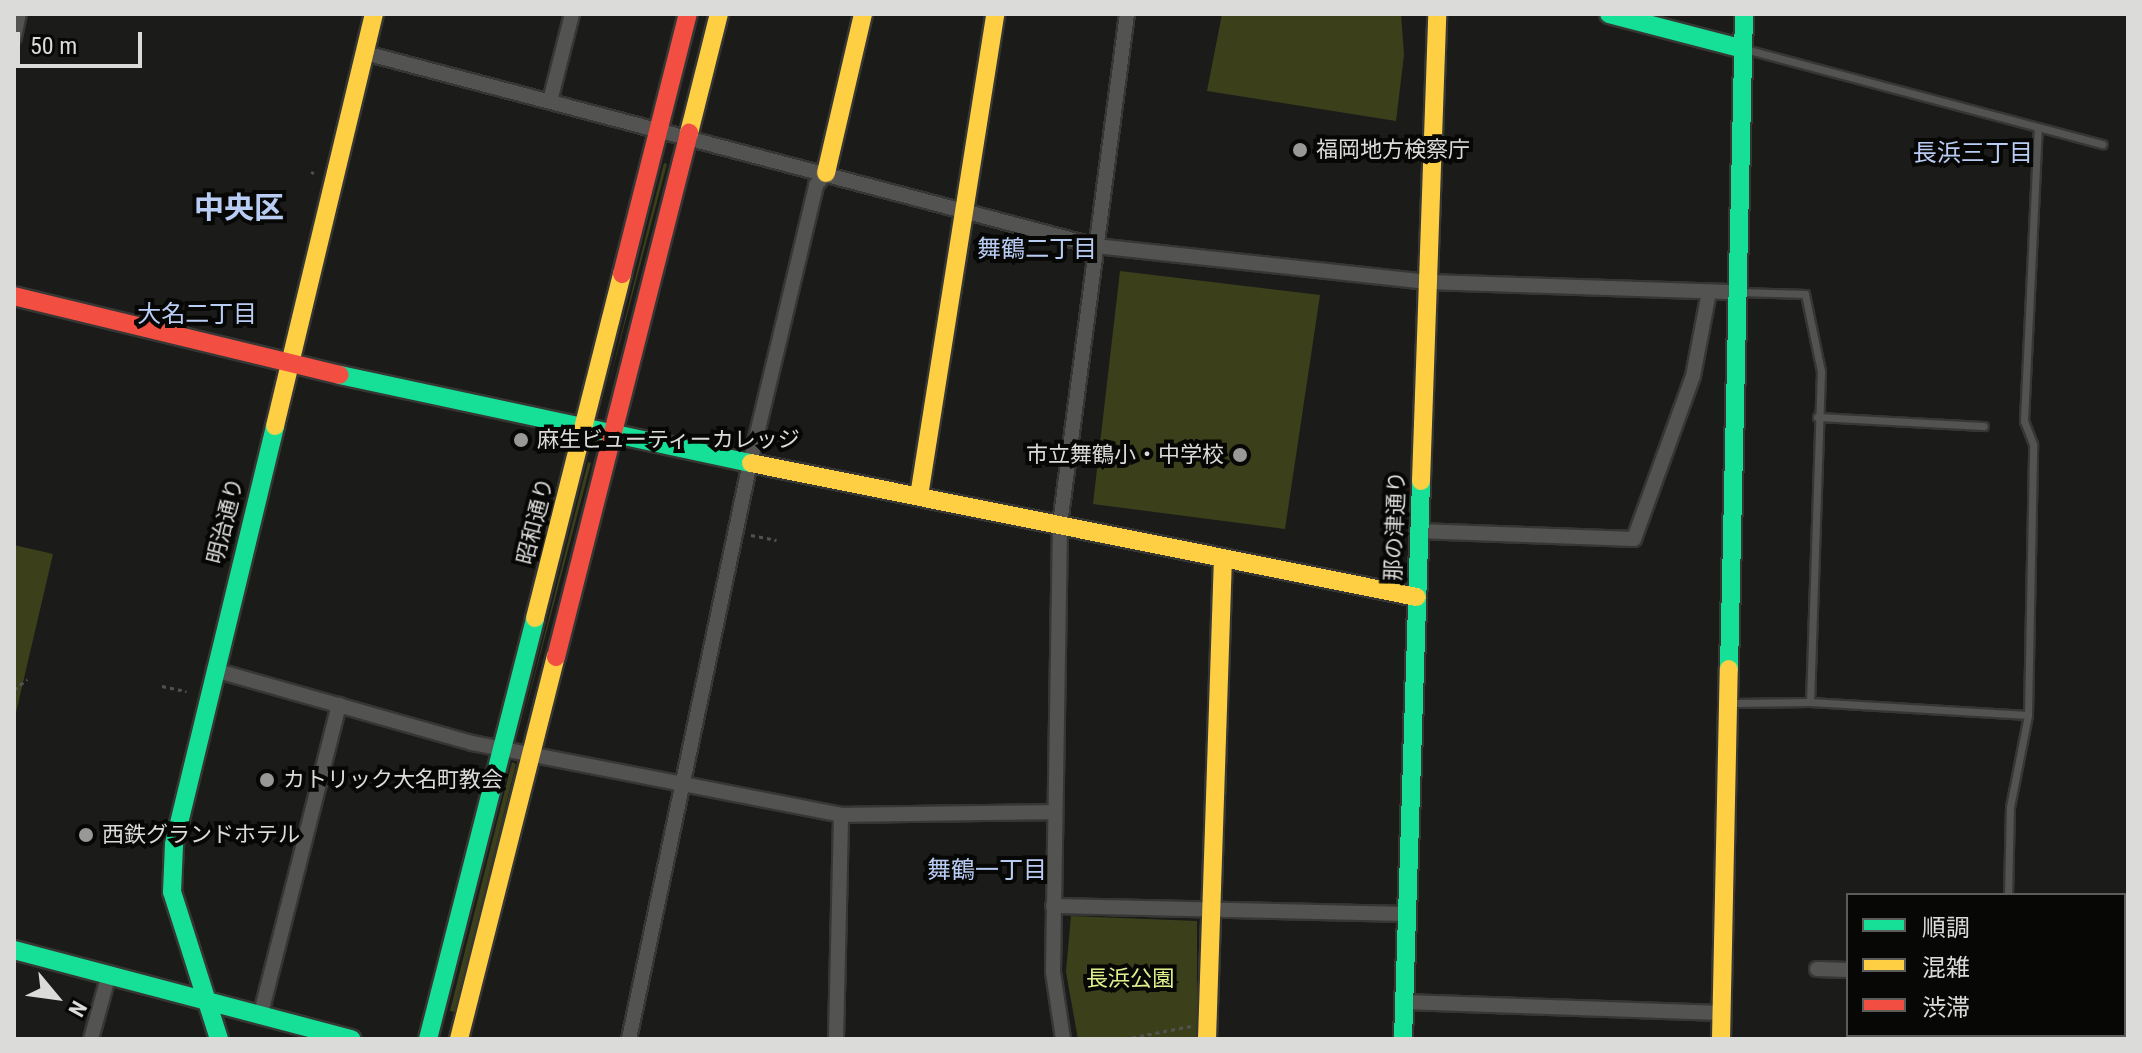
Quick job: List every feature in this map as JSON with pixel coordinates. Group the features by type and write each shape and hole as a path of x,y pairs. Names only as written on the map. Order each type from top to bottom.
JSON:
{"street":[{"path":"14,37 19,14"},
{"name":"明治通り","path":"219,1039 172,892 174,844 374,14"},
{"path":"550,101 572,14"},
{"name":"昭和通り","path":"428,1039 688,14"},
{"path":"459,1039 719,14"},
{"path":"629,1039 750,463 816,185 826,173 863,14"},
{"path":"919,496 995,14"},
{"path":"1063,1039 1053,972 1060,524 1127,14"},
{"name":"那の津通り","path":"1403,1039 1437,14"},
{"path":"1609,14 1743,49"},
{"path":"1721,1039 1733,703 1736,292 1744,14"},
{"path":"365,53 965,207 1096,246 1428,282 1736,292"},
{"path":"1418,531 1634,539 1693,376 1709,292"},
{"path":"14,296 750,463 1060,524 1223,562 1417,597"},
{"path":"1207,1039 1223,562"},
{"path":"214,670 502,748 841,815 1054,812"},
{"path":"261,1013 339,705"},
{"path":"836,1039 841,815"},
{"path":"1053,906 1409,914"},
{"path":"14,950 206,998 351,1039"},
{"path":"1817,969 1846,970"},
{"path":"91,1039 109,974"},
{"path":"1404,1002 1722,1013"}],"lane":[{"path":"1743,49 2103,144"},
{"path":"2008,893 2010,807 2028,715 2033,444 2024,421 2038,127"},
{"path":"1736,292 1805,294 1821,371 1817,417 1810,702"},
{"path":"1817,417 1984,426"},
{"path":"1733,703 1810,702 2028,715"}],"path":[{"path":"735,532 777,540"},
{"path":"14,690 27,679"},
{"path":"162,686 186,691"},
{"path":"1124,1039 1167,1032 1163,1039"}],"green space":[{"path":"1222,14 1401,14 1404,55 1396,121 1207,91"},
{"path":"664,163 667,164 608,387"},
{"path":"1120,271 1320,295 1285,529 1093,504"},
{"path":"588,462 591,463 521,728"},
{"path":"14,545 53,554 14,721"},
{"path":"512,762 516,764 455,1012 450,1011"},
{"name":"長浜公園","path":"1071,916 1197,921 1197,1039 1078,1039 1066,972"}],"traffic: fast":[{"path":"1609,14 1743,49"},
{"path":"1729,669 1744,14"},
{"path":"340,375 751,463"},
{"path":"219,1039 172,892 174,844 275,426"},
{"path":"1403,1039 1421,481"},
{"path":"428,1039 535,618"},
{"path":"14,950 351,1039"}],"traffic: slow":[{"path":"275,426 374,14"},
{"path":"689,133 719,14"},
{"path":"826,173 863,14"},
{"path":"919,496 995,14"},
{"path":"1421,481 1437,14"},
{"path":"535,618 622,274"},
{"path":"751,463 1417,597"},
{"path":"1207,1039 1223,562"},
{"path":"459,1039 556,657"},
{"path":"1721,1039 1729,669"}],"traffic: jam":[{"path":"622,274 688,14"},
{"path":"556,657 689,133"},
{"path":"14,296 340,375"}],"place":[{"name":"福岡地方検察庁","path":"1300,150"},
{"name":"麻生ビューティーカレッジ","path":"521,440"},
{"name":"市立舞鶴小・中学校","path":"1240,455"},
{"name":"カトリック大名町教会","path":"267,780"},
{"name":"西鉄グランドホテル","path":"86,835"}],"district":[{"name":"長浜三丁目","path":"1973,154"},
{"name":"中央区","path":"239,208"},
{"name":"舞鶴二丁目","path":"1037,250"},
{"name":"大名二丁目","path":"197,315"},
{"name":"舞鶴一丁目","path":"987,871"}]}
